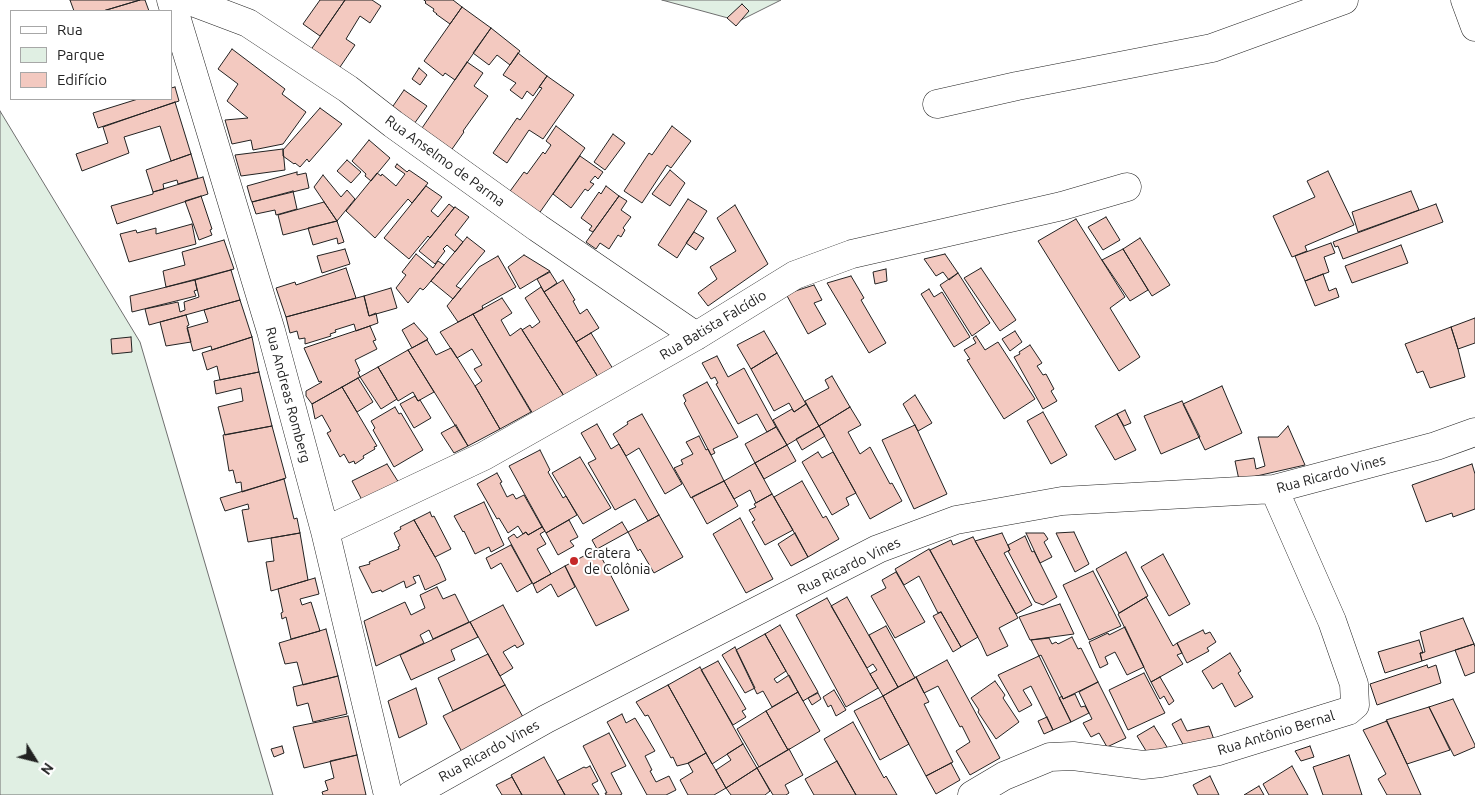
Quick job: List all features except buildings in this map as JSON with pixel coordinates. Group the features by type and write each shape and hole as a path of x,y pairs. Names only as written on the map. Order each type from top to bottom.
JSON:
{"street":[{"name":"Rua Andreas Romberg","path":"171,0 271,332 325,531 388,795"},
{"name":"Rua Anselmo de Parma","path":"187,0 248,23 339,83 538,228 696,336"},
{"path":"937,104 1017,86 1212,48 1344,0"},
{"path":"1465,0 1475,27"},
{"name":"Rua Batista Falcídio","path":"325,531 484,456 696,336 795,275 852,254 1062,206 1126,187"},
{"name":"Rua Ricardo Vines","path":"411,795 546,719 878,549 956,520 1062,501 1274,489 1436,446 1475,432"},
{"name":"Rua Antônio Bernal","path":"972,795 1004,776 1050,757 1073,756 1143,765 1162,763 1219,751 1348,711 1356,705 1354,684 1332,621 1274,489"}],"green space":[{"path":"662,0 781,0 739,21"},
{"path":"0,111 140,342 273,795 0,795"}],"place":[{"name":"Cratera de Colônia","path":"574,561"}]}
